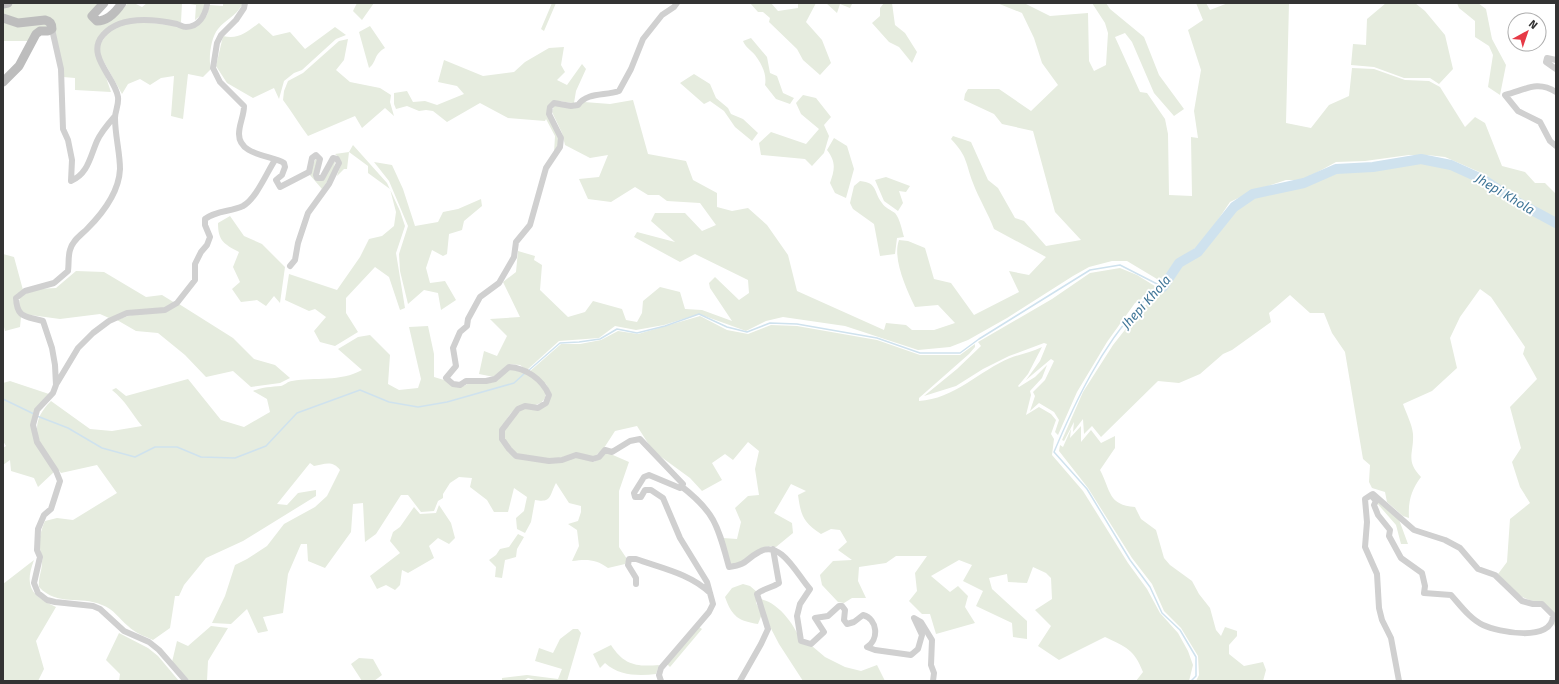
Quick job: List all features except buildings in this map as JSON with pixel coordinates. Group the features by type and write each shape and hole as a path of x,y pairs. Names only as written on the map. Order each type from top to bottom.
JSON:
{"main road":[{"path":"3,4 8,3"},
{"path":"104,3 92,16 97,21 101,21 116,12 122,3"},
{"path":"3,18 18,23 45,20 49,21 52,25 52,29 48,31 40,31 36,34 19,66 3,82"}],"street":[{"path":"245,3 244,8 236,20 221,35 217,43 213,68 220,82 244,106 244,114 239,132 239,138 244,145 260,156 281,161 285,167 282,175 276,180 280,187 309,172 312,158 316,155 320,158 316,175 318,178 322,178 333,158 337,159 339,163 329,184 308,213 298,243 295,260 290,266"},
{"path":"676,3 674,7 662,15 643,39 631,69 619,91 612,94 590,96 582,99 578,105 571,106 554,103 550,107 549,114 561,138 560,143 546,168 530,225 516,242 514,257 499,283 480,297 468,319 466,326 460,332 453,348 456,366 446,378 453,384 460,384 466,381 486,381 501,375 509,367 519,368 545,385 549,395 546,403 538,408 525,406 518,409 502,430 502,439 516,456 549,461 562,460 576,455 593,460 599,457 605,450 612,452 630,441 640,439 651,452 676,475 683,484 681,486"},
{"path":"56,385 54,359 43,321 25,318 16,307 16,298 25,291 54,283 68,271 70,249 76,239 101,215 119,180 120,168 115,116 118,97 98,55 97,45 103,35 111,27 123,22 134,20 177,24 186,27 193,26 205,14 207,5"},
{"path":"52,29 60,69 63,129 68,140 72,160 70,182 76,179 86,168 91,160 97,141 115,116"},
{"path":"1556,60 1546,58 1546,62 1556,69"},
{"path":"1556,92 1543,85 1536,85 1505,95 1518,111 1540,122 1550,141 1556,146"},
{"path":"186,681 159,650 149,642 124,631 100,609 93,606 46,600 38,593 34,583 40,557 36,550 38,529 44,516 52,509 60,481 56,471 37,442 34,425 37,410 53,393 56,385 78,348 93,333 109,321 127,313 165,310 177,303 195,280 196,264 201,252 208,245 210,237 205,225 205,219 221,211 245,205 255,195 275,160"},
{"path":"661,681 660,674 662,668 709,612 713,604 711,594 701,571 680,538 663,498 652,490 645,490 641,497 635,497 634,493 644,477 650,475 680,488 681,486 700,501 710,512 723,540 729,567 743,565 758,552 767,548 773,549 790,561 810,589 800,604 797,616 802,641 811,644 819,638 824,632 815,618 828,616 838,606 842,606 845,610 844,620 847,624 854,622 863,615 866,616 872,624 876,631 875,637 872,643 867,647 875,650 911,655 918,649 922,635 914,618 921,622 932,640 931,665 934,673 933,681"},
{"path":"1373,494 1414,530 1454,544 1478,569 1495,575 1522,601 1533,604 1542,604 1553,616 1553,621 1547,628 1534,632 1505,633 1482,625 1465,611 1451,595 1424,593 1425,586 1422,573 1401,558 1389,536 1390,530 1378,514 1374,505 1376,501 1371,495 1373,494"},
{"path":"1371,495 1365,499 1367,522 1365,547 1370,563 1376,574 1379,608 1382,620 1391,638 1399,681"},
{"path":"740,681 768,629 757,594 761,590 774,587 779,583 773,549"},
{"path":"636,584 636,578 628,565 629,560 636,560 682,575 696,582 711,594"}],"shaded area":[{"path":"16,3 100,3 93,22 120,12 128,3 134,3 142,7 147,3 182,3 181,22 122,20 95,45 111,92 75,90 75,78 63,77 53,22 22,21 3,16 3,7"},
{"path":"184,3 205,3 202,14 195,20 196,5"},
{"path":"223,3 242,3 242,5 221,26 214,37 211,48 211,69 203,77 188,74 183,119 171,116 174,76 161,78 150,85 140,79 128,84 122,94 99,53 99,45 112,28 134,21 177,26 186,30 207,15 210,5 223,6"},
{"path":"357,3 374,3 362,20 353,11"},
{"path":"552,3 556,3 544,31 541,29"},
{"path":"750,3 771,3 778,11 798,8 798,3 816,3 806,22 822,40 831,63 820,75 803,60 797,49 769,22 770,18 763,12 758,12"},
{"path":"826,3 852,4 850,8 840,4 837,13"},
{"path":"884,3 892,3 895,25 905,33 917,52 912,63 899,47 889,42 872,23 880,16 880,8"},
{"path":"997,3 1024,3 1050,16 1088,13 1089,61 1094,71 1106,65 1108,33 1105,23 1092,3 1106,3 1110,9 1144,37 1159,75 1184,109 1174,116 1154,93 1132,42 1125,33 1115,37 1140,92 1147,93 1165,119 1168,134 1169,195 1192,196 1191,137 1198,138 1194,111 1201,70 1188,30 1203,20 1196,3 1206,3 1210,10 1228,3 1289,3 1286,123 1311,128 1329,105 1349,96 1352,68 1374,69 1405,80 1429,81 1440,87 1465,127 1475,117 1485,123 1502,166 1525,172 1535,183 1545,183 1556,194 1556,219 1518,199 1484,174 1445,157 1409,155 1365,161 1336,162 1303,180 1286,180 1253,191 1230,202 1207,236 1197,247 1177,260 1162,282 1127,261 1112,261 1089,267 1007,318 968,340 950,347 918,350 845,326 783,317 766,321 746,331 699,314 664,325 636,330 615,326 599,338 559,341 527,370 520,365 509,364 494,377 479,374 484,351 497,356 507,336 490,319 520,317 503,282 516,272 518,251 535,256 534,260 542,265 540,290 568,317 585,312 593,301 622,309 626,320 637,322 642,313 643,301 660,287 680,292 685,309 702,310 732,321 710,288 709,283 715,277 739,300 749,293 748,280 695,254 680,262 634,237 637,232 675,242 651,221 655,213 685,213 702,231 716,225 700,203 667,201 659,195 648,195 635,187 611,202 588,199 579,179 599,177 608,155 590,158 565,145 562,133 552,112 554,106 584,102 610,104 633,100 648,154 686,161 693,180 717,193 717,207 732,211 748,208 767,225 788,255 797,291 884,330 886,323 906,325 912,330 934,330 955,323 938,305 915,307 901,274 897,256 899,240 908,241 925,248 934,279 951,283 974,315 1019,292 1009,271 1029,275 1046,257 994,229 975,189 963,155 951,139 953,136 971,142 988,180 998,188 1015,218 1024,221 1046,246 1081,240 1055,212 1033,131 1002,124 994,114 964,100 968,89 999,89 1031,111 1058,85 1042,63 1034,38 1022,13"},
{"path":"1386,3 1415,3 1425,11 1445,35 1453,69 1439,84 1430,78 1404,78 1374,67 1351,65 1353,44 1366,45 1367,19"},
{"path":"1457,3 1478,3 1486,9 1492,39 1506,65 1500,95 1488,87 1493,55 1489,46 1475,37 1475,21 1459,8"},
{"path":"3,22 42,22 50,28 29,41 3,41"},
{"path":"259,23 273,36 290,32 305,49 335,27 346,35 336,39 302,70 294,73 284,81 279,99 274,88 253,98 227,83 216,66 223,36 238,36"},
{"path":"370,26 385,48 379,53 369,68 359,32"},
{"path":"751,38 767,57 770,73 777,76 783,93 794,98 790,104 776,99 765,85 765,73 760,62 743,41"},
{"path":"348,39 344,60 336,70 350,82 380,88 391,95 390,102 394,116 385,108 362,128 355,116 308,136 283,100 284,91 288,81 303,73 339,41"},
{"path":"564,47 561,65 565,72 557,80 567,85 582,64 586,69 576,91 574,103 556,101 550,103 548,106 559,136 559,142 554,153 555,136 546,119 545,121 508,118 480,103 447,122 433,111 419,111 407,106 396,109 394,104 394,93 407,91 413,102 425,101 437,105 464,94 457,86 438,82 444,60 483,76 514,72 525,62 549,48"},
{"path":"694,74 710,84 716,98 728,108 731,114 743,119 758,133 752,141 735,127 724,111 710,101 704,104 680,83"},
{"path":"803,95 816,98 831,117 824,125 829,136 824,153 812,166 805,159 761,155 759,143 771,132 806,144 819,129 801,114 796,103"},
{"path":"834,138 847,146 854,169 846,198 835,193 830,183 834,166 832,158 827,150"},
{"path":"353,145 387,183 390,189 368,173 368,166 349,152"},
{"path":"349,152 347,169 344,169 337,176 341,162 335,154"},
{"path":"316,158 318,160 318,181 322,181 333,162 335,162 333,173 322,189 309,174"},
{"path":"374,162 392,165 403,189 415,226 438,222 443,212 458,209 481,199 482,206 464,221 462,230 449,234 447,254 443,256 432,250 426,268 430,283 445,281 456,300 441,310 438,293 424,290 408,304 400,271 399,254 408,226 389,181"},
{"path":"1424,162 1450,169 1476,179 1517,207 1556,227 1556,630 1554,624 1554,613 1543,602 1528,600 1518,594 1498,574 1507,562 1510,519 1530,503 1520,487 1512,462 1521,448 1510,407 1537,379 1523,354 1525,347 1491,297 1480,289 1460,317 1450,338 1457,368 1432,391 1403,404 1413,434 1411,457 1413,466 1421,477 1411,496 1409,518 1403,516 1387,502 1385,492 1372,488 1369,482 1370,465 1363,459 1345,352 1332,333 1324,313 1310,313 1290,295 1269,313 1271,322 1232,350 1223,354 1200,374 1179,383 1158,381 1101,437 1092,426 1084,434 1083,419 1073,432 1074,422 1064,441 1062,440 1083,392 1113,345 1143,307 1167,289 1182,264 1202,252 1237,209 1256,195 1279,189 1306,186 1338,173 1372,171"},
{"path":"886,177 910,186 906,192 899,191 903,203 898,211 884,201 875,180"},
{"path":"860,181 870,184 874,188 883,205 895,213 898,218 904,237 897,238 895,254 880,256 874,224 853,209 850,203 854,186"},
{"path":"390,190 405,226 396,253 405,308 400,310 389,277 375,267 346,298 346,313 358,332 335,346 320,342 314,331 326,317 315,309 309,311 285,300 289,274 337,290 360,257 369,239 382,236 394,226 396,212"},
{"path":"230,216 244,236 262,244 285,267 280,303 274,296 266,306 257,300 241,302 232,289 240,282 233,267 239,252 229,247 223,241 218,229 218,223"},
{"path":"3,254 14,257 23,290 16,295 21,317 20,327 5,331 3,323"},
{"path":"1120,268 1137,275 1158,288 1135,303 1107,342 1077,392 1058,435 1055,432 1059,420 1054,412 1039,403 1030,411 1035,396 1033,392 1045,380 1054,361 1051,359 1026,380 1040,361 1047,344 1044,343 1009,356 983,369 956,386 924,396 957,369 981,346 978,342 1052,299 1090,273"},
{"path":"76,271 104,272 146,297 162,295 175,303 164,309 109,318 100,314 60,319 23,314 19,305 21,296 36,289 56,288"},
{"path":"179,304 233,338 254,359 275,365 290,378 280,383 251,387 233,371 206,377 185,355 158,333 136,331 117,320"},
{"path":"700,316 727,330 748,334 771,325 797,326 877,340 920,355 960,355 975,344 975,347 969,354 919,398 919,401 944,395 966,384 999,363 1042,347 1028,374 1018,386 1019,387 1035,377 1047,365 1042,378 1030,391 1031,395 1026,415 1039,407 1051,414 1056,420 1051,434 1054,439 1052,455 1083,491 1128,563 1147,589 1160,613 1178,633 1188,651 1193,665 1189,681 1136,681 1143,672 1133,653 1124,646 1105,637 1059,660 1038,646 1051,626 1035,610 1052,599 1051,578 1046,573 1033,567 1027,583 1008,582 1007,574 989,578 992,589 1027,621 1027,639 1013,637 1012,623 976,606 983,591 963,581 972,565 959,560 931,576 950,592 958,586 968,596 965,607 975,623 936,634 930,614 922,614 909,601 917,591 915,573 927,556 896,556 886,563 859,567 858,581 866,598 852,598 844,603 838,602 822,585 820,575 833,561 852,560 838,550 847,542 840,530 831,529 821,534 810,526 804,518 800,508 798,495 806,491 791,484 774,513 792,523 793,533 776,547 771,546 762,548 743,563 731,566 723,538 737,539 741,522 735,508 748,496 759,495 755,469 759,451 748,442 733,460 725,454 712,463 722,480 702,491 690,478 653,451 637,426 615,431 604,448 593,458 568,456 549,460 516,454 504,440 504,430 506,425 513,417 525,407 540,409 552,395 546,384 529,372 561,344 580,344 601,340 618,331 638,334"},
{"path":"428,326 434,354 434,377 464,386 469,383 498,380 508,369 514,369 519,370 529,376 546,391 543,401 539,404 515,410 504,424 500,435 509,453 541,462 576,456 594,462 601,458 606,452 629,462 619,491 619,547 627,559 625,564 608,568 591,560 572,561 579,546 577,530 568,524 578,521 581,506 569,503 556,483 549,498 540,501 535,500 531,522 525,533 517,529 516,518 524,511 527,497 514,488 508,512 494,512 487,500 470,487 472,478 459,477 450,483 443,494 443,498 438,501 434,511 421,512 408,495 401,495 376,534 365,542 363,503 353,504 351,532 325,568 308,561 307,544 301,544 288,574 283,613 263,617 268,631 258,633 247,609 231,624 212,623 225,596 235,565 267,546 284,524 315,507 327,496 340,470 331,464 314,466 310,463 277,504 287,505 298,493 316,490 316,496 243,541 206,558 184,585 179,596 175,596 170,628 153,640 134,631 106,607 93,602 54,597 39,587 42,557 39,546 41,531 45,521 57,518 73,520 117,493 97,465 61,473 47,455 38,438 37,429 38,420 51,401 90,429 112,431 142,426 125,403 112,390 116,388 126,396 188,379 221,420 244,427 270,412 267,399 253,391 281,386 291,381 337,378 354,374 362,370 338,349 358,337 370,335 390,355 388,384 399,390 418,388 421,379 409,327"},
{"path":"10,381 49,394 32,426 54,472 38,487 34,478 11,471 10,460 3,465 3,448 6,446 3,441 3,383"},
{"path":"1081,426 1081,442 1091,430 1101,443 1115,436 1115,448 1100,470 1112,496 1115,500 1126,506 1135,507 1141,519 1156,530 1164,558 1170,565 1192,581 1199,594 1210,608 1216,630 1221,636 1225,627 1237,631 1237,636 1229,645 1229,654 1244,666 1263,662 1266,670 1263,681 1196,681 1199,675 1198,656 1181,628 1164,611 1152,584 1132,558 1088,488 1059,451 1060,445 1063,447 1071,429 1070,438"},
{"path":"1378,501 1398,517 1408,544 1401,544 1396,525 1376,502"},
{"path":"439,505 451,523 455,538 449,544 438,538 429,546 434,558 408,573 402,570 400,585 395,590 386,585 377,589 370,576 400,553 390,541 393,532 400,527 414,507 420,514 436,513"},
{"path":"518,534 524,537 517,549 516,557 505,560 502,578 495,577 496,567 489,560 496,555 500,549 509,547"},
{"path":"34,560 30,577 32,589 41,599 56,607 36,641 44,669 38,681 3,681 3,584"},
{"path":"743,584 750,586 757,592 756,603 762,614 758,624 737,617 730,609 725,597 732,588"},
{"path":"759,599 773,604 785,615 791,622 801,643 812,646 825,657 845,667 861,671 877,665 885,681 803,681 779,644 766,619"},
{"path":"211,626 228,628 208,661 207,681 190,681 172,662 177,641 188,646"},
{"path":"699,627 702,629 670,667 667,664"},
{"path":"573,629 578,629 581,633 567,681 538,681 528,678 525,680 502,681 502,678 527,675 558,679 562,669 535,661 539,648 553,653 560,639"},
{"path":"119,633 148,648 158,656 179,681 119,681 120,674 106,660"},
{"path":"611,645 626,661 644,666 659,665 656,674 636,675 623,673 605,663 600,668 593,654"},
{"path":"359,658 373,659 382,675 374,681 362,681 351,664"}],"waterway":[{"name":"Jhepi Khola","path":"1163,287 1179,263 1198,252 1234,207 1253,194 1304,183 1336,169 1373,167 1421,159 1451,165 1484,180 1517,202 1556,223"},
{"path":"528,371 560,343 600,339 617,329 637,333 665,326 699,314 727,327 747,332 770,323 797,324 877,338 920,353 960,353 979,339 1090,270 1120,265 1163,287 1141,303 1125,322 1101,357 1071,413 1054,452 1087,489 1130,560 1150,587 1162,613 1180,630 1196,657 1196,676 1191,681"},
{"path":"37,416 68,428 102,448 135,457 155,447 177,447 201,457 235,458 266,446 297,413 360,390 389,402 418,407 447,402 514,383 525,373"},
{"path":"3,399 34,414"}]}
